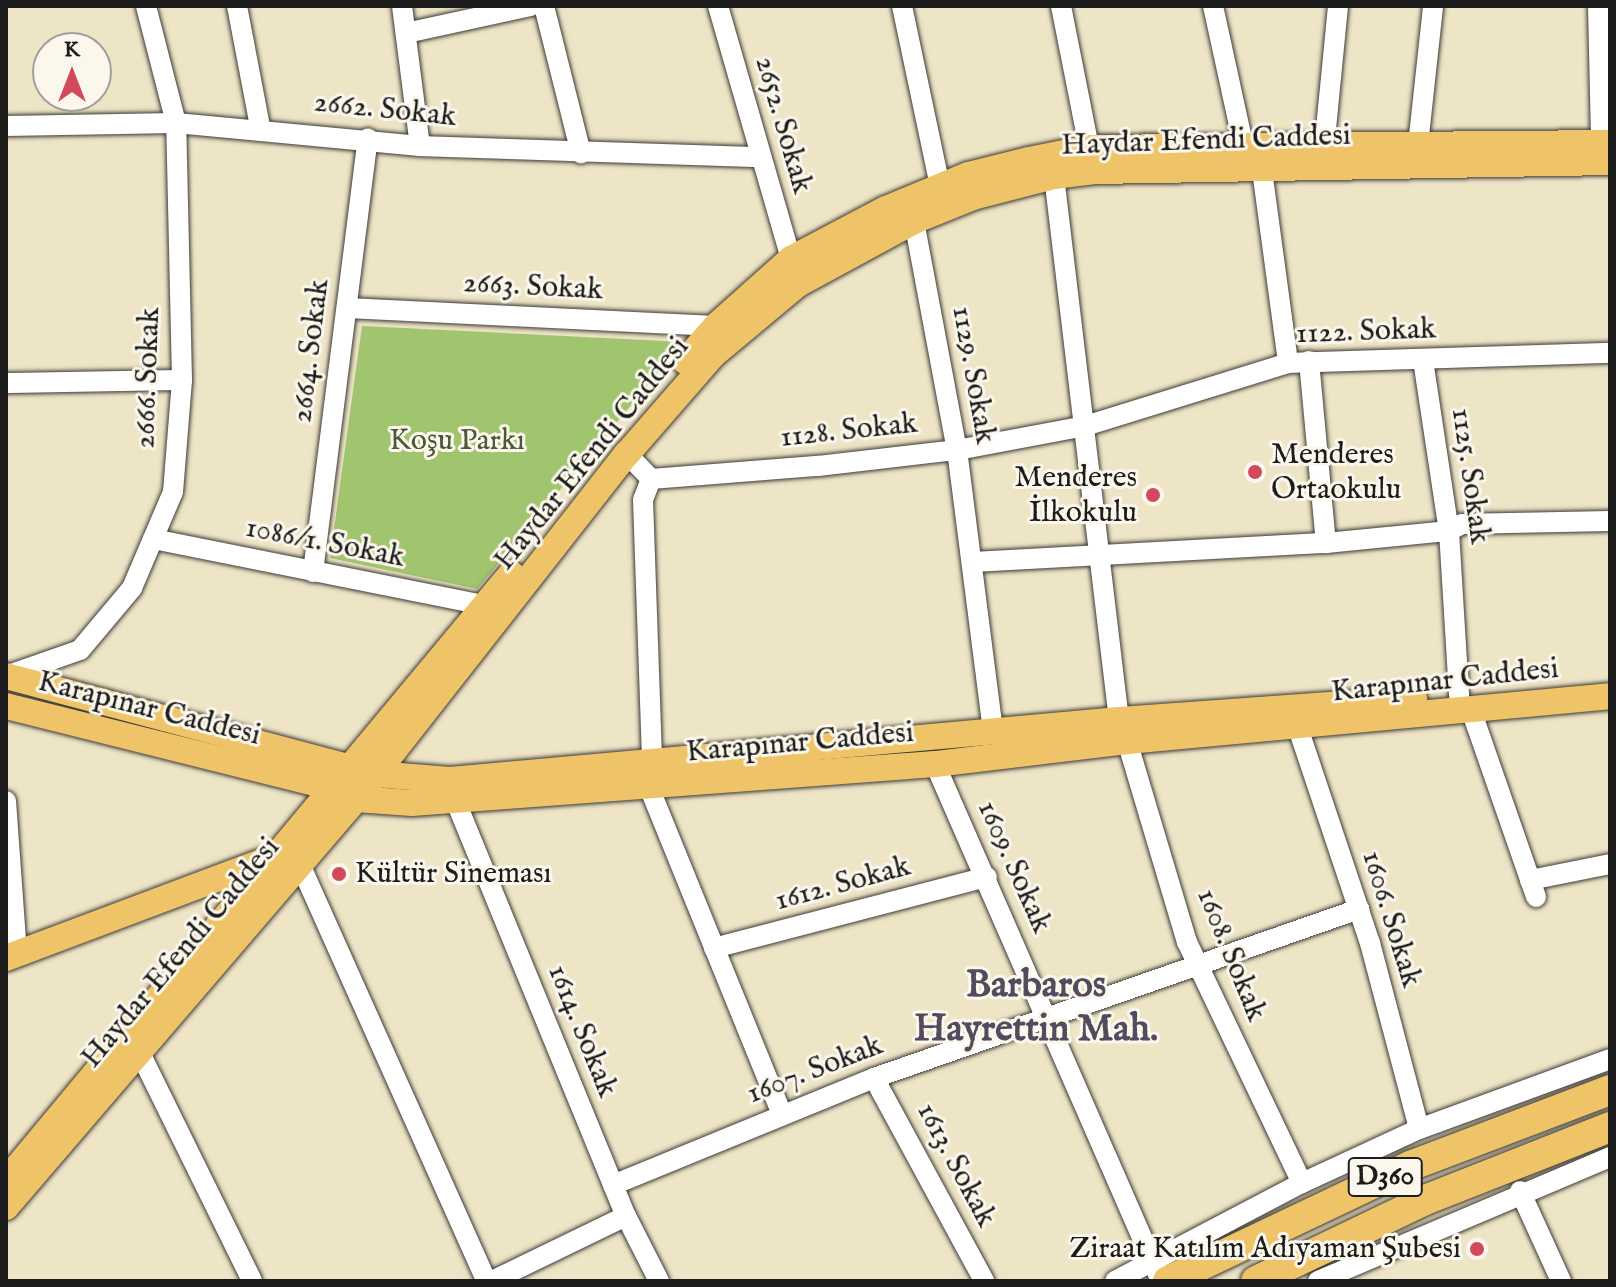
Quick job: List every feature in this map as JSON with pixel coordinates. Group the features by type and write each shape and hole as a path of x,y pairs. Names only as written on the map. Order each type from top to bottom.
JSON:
{"highway":[{"name":"D360","path":"1160,1270 1410,1166 1610,1090"},
{"name":"D360","path":"1256,1281 1425,1200 1610,1127"}],"main road":[{"name":"Haydar Efendi Caddesi","path":"6,1180 287,860 356,799 363,769 487,606 716,326 791,259 940,186 1089,148 1324,149 1418,145 1607,150"},
{"name":"Haydar Efendi Caddesi","path":"6,1207 140,1053 287,860 331,787 363,769 713,355 798,284 914,221 973,197 1054,176 1262,170 1607,150"},
{"name":"Karapınar Caddesi","path":"6,676 363,769 450,780 935,764 1123,730 1465,703 1610,696"},
{"name":"Karapınar Caddesi","path":"6,706 331,787 356,799 456,802 993,731 1298,728 1610,683"},
{"path":"11,956 287,860"}],"street":[{"name":"2666. Sokak","path":"6,676 80,650 132,588 173,492 182,380 176,123 146,6"},
{"path":"237,6 260,127"},
{"path":"402,6 420,146"},
{"path":"406,33 531,6"},
{"path":"544,6 581,153"},
{"name":"2652. Sokak","path":"718,6 759,157 791,259"},
{"path":"902,6 940,186"},
{"path":"1061,6 1089,148"},
{"path":"1213,6 1244,148"},
{"path":"1324,149 1338,6"},
{"path":"1418,145 1433,6"},
{"path":"1598,6 1607,150"},
{"name":"2662. Sokak","path":"6,126 176,123 260,127 420,146 759,157"},
{"name":"2664. Sokak","path":"313,572 368,138"},
{"path":"1262,170 1298,362 1326,543"},
{"path":"1054,176 1123,730"},
{"name":"1129. Sokak","path":"914,221 957,450 993,731"},
{"name":"2663. Sokak","path":"347,308 716,326"},
{"name":"1122. Sokak","path":"1085,426 1298,362 1610,353"},
{"name":"1125. Sokak","path":"1423,360 1449,531 1465,703 1533,888 1610,864"},
{"path":"6,383 182,380"},
{"name":"1128. Sokak","path":"651,479 957,450 1085,426"},
{"path":"627,454 651,479 643,500 650,774 714,948 782,1114"},
{"path":"973,562 1102,558 1326,543 1449,531 1462,524 1610,521"},
{"name":"1086/1. Sokak","path":"153,539 487,606"},
{"name":"1606. Sokak","path":"1298,728 1359,909 1419,1129"},
{"name":"1608. Sokak","path":"1123,730 1197,966 1302,1183"},
{"name":"1609. Sokak","path":"935,764 1160,1270 1161,1281"},
{"path":"6,801 11,956"},
{"name":"1614. Sokak","path":"456,802 626,1216 659,1281"},
{"path":"287,860 489,1281 626,1216"},
{"name":"1612. Sokak","path":"714,948 987,877"},
{"name":"1607. Sokak","path":"613,1185 874,1078 1359,909"},
{"path":"140,1053 252,1281"},
{"path":"1115,1281 1160,1270 1302,1183 1419,1129 1610,1059"},
{"name":"1613. Sokak","path":"874,1078 984,1281"},
{"path":"1318,1281 1520,1191 1610,1157"},
{"path":"1520,1191 1561,1281"}],"green space":[{"name":"Koşu Parkı","path":"362,326 684,342 477,589 330,558"}],"place":[{"name":"Menderes Ortaokulu","path":"1255,472"},
{"name":"Menderes İlkokulu","path":"1153,495"},
{"name":"Kültür Sineması","path":"339,874"},
{"name":"Ziraat Katılım Adıyaman Şubesi","path":"1477,1249"}],"district":[{"name":"Barbaros Hayrettin Mah.","path":"1036,1009"}]}
